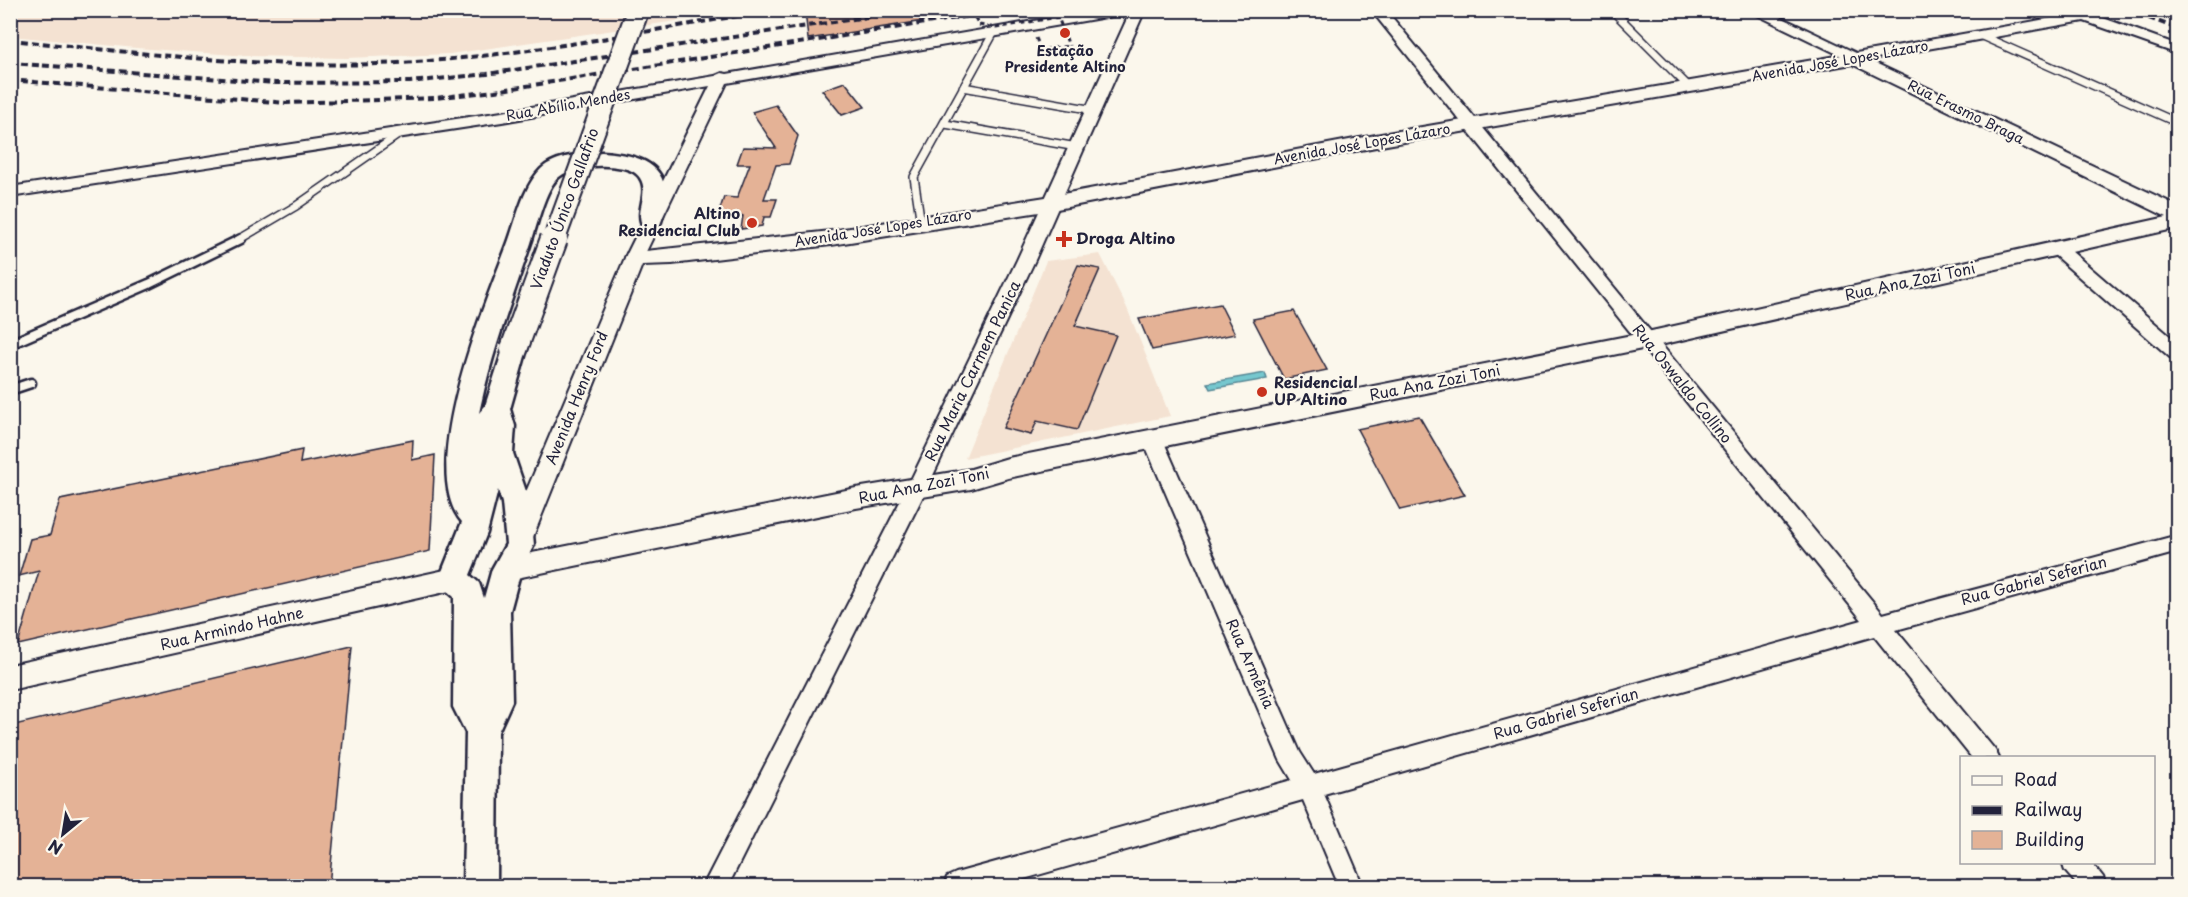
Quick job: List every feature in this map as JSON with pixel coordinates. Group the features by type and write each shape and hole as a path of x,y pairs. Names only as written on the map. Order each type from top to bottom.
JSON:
{"main road":[{"name":"Viaduto Único Gallafrio","path":"454,579 474,526 485,486 482,463 485,425 497,409 513,349 638,10"},
{"path":"516,550 489,566 483,558 474,526 463,503 460,479 462,434 470,390 485,335 530,216 549,173 563,165 590,160 626,160 645,169 652,177 654,189 651,221"},
{"name":"Viaduto Único Gallafrio","path":"497,409 502,426 499,453 516,503 516,550"},
{"name":"Avenida Henry Ford","path":"480,886 482,732 496,701 495,611 516,550"},
{"name":"Avenida Henry Ford","path":"454,579 469,592 469,707 482,732"}],"street":[{"name":"Rua Abílio Mendes","path":"10,192 401,133 1124,10"},
{"name":"Rua Maria Carmem Panica","path":"715,886 916,488 1052,203 1138,10"},
{"name":"Rua Oswaldo Collino","path":"1378,10 1985,756"},
{"name":"Rua Erasmo Braga","path":"1754,10 2178,214"},
{"path":"2066,10 2178,50"},
{"name":"Avenida José Lopes Lázaro","path":"634,258 672,257 831,238 1052,203 1470,125 2087,16"},
{"name":"Avenida Henry Ford","path":"516,550 634,258 722,77"},
{"name":"Rua Ana Zozi Toni","path":"516,550 549,560 970,479 1008,468 1647,340 2178,221"},
{"path":"2058,249 2178,354"},
{"name":"Rua Armênia","path":"1153,440 1292,760 1310,788 1351,886"},
{"name":"Rua Gabriel Seferian","path":"956,886 1310,788 1876,624 2178,543"},
{"name":"Rua Armindo Hahne","path":"10,678 454,579"},
{"path":"2076,864 2094,886"}],"lane":[{"path":"1612,10 1689,87"},
{"path":"921,224 914,177 993,34"},
{"path":"1982,36 2178,123"},
{"path":"963,87 1094,110"},
{"path":"945,124 1077,147"},
{"path":"10,344 103,305 231,244 286,211 401,133"},
{"path":"10,390 31,383"}],"path":[{"path":"971,10 979,25 992,28 1058,17 1069,46 1041,50"}],"shaded area":[{"path":"11,10 745,11 450,54 346,58 248,56 11,36"},
{"path":"1100,254 1127,308 1170,416 965,458 1046,261"}],"water":[{"path":"1265,373 1267,379 1210,389 1207,383"}],"building":[{"path":"805,10 922,10 923,21 808,39"},
{"path":"845,82 865,107 842,115 822,90"},
{"path":"776,105 798,136 789,164 776,165 764,199 777,199 771,217 764,217 762,226 741,229 743,216 718,215 724,197 737,198 750,164 737,164 743,147 776,148 752,112"},
{"path":"1078,265 1100,269 1075,326 1116,335 1077,430 1037,421 1031,435 1003,428"},
{"path":"1220,304 1235,334 1152,350 1139,319"},
{"path":"1294,311 1327,370 1284,379 1253,319"},
{"path":"1419,416 1465,495 1400,510 1357,429"},
{"path":"413,440 412,460 435,455 430,551 18,645 39,571 19,576 30,539 50,535 60,500 302,450 300,463"},
{"path":"352,646 329,886 10,886 10,726"}],"railway":[{"path":"10,40 239,61 285,64 377,64 527,50 774,10"},
{"path":"10,63 275,83 410,82 487,74 914,10"},
{"path":"10,80 287,103 435,98 495,91 1008,10"},
{"path":"2128,10 2178,29"},
{"path":"2159,10 2178,17"}],"place":[{"name":"Estação Presidente Altino","path":"1065,33"},
{"name":"Altino Residencial Club","path":"752,223"},
{"name":"Droga Altino","path":"1064,239"},
{"name":"Residencial UP Altino","path":"1262,392"}]}
